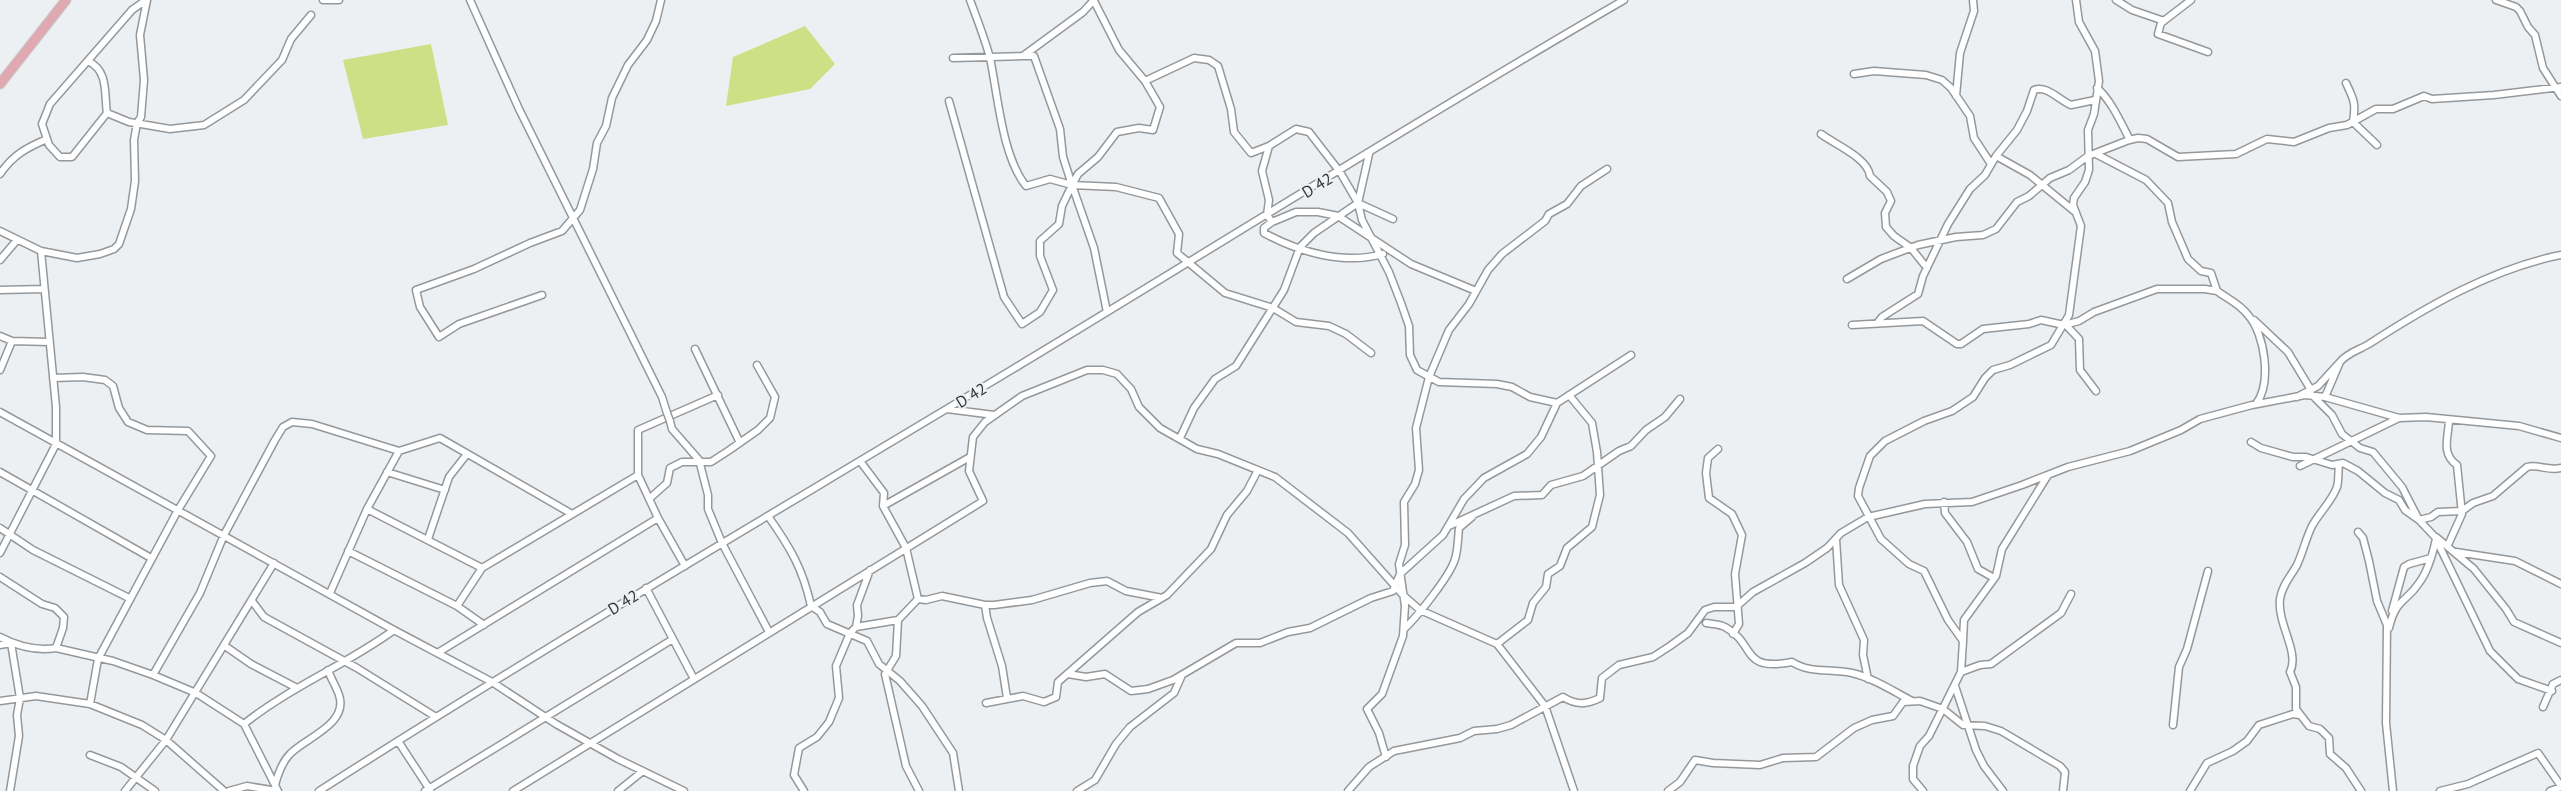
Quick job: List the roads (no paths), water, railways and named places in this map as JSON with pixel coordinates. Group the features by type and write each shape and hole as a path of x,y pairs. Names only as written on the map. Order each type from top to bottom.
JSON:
{"main road":[{"path":"0,84 66,0"}],"street":[{"path":"88,61 93,64 105,79 107,113 72,157 60,157 49,145 42,124 50,104 132,10 147,0"},
{"path":"0,231 41,252 77,258 100,254 114,249 119,244 131,209 134,190 134,140 137,124 141,117 143,97 144,71 140,42 147,0"},
{"path":"323,0 339,0"},
{"path":"470,0 519,109 574,217 618,312 662,397 672,429 699,460 708,495 708,508 722,543 769,632"},
{"path":"542,295 459,324 439,337 420,307 416,290 474,269 562,231 580,210 593,169 597,143 606,126 614,93 628,65 647,40 661,0"},
{"path":"970,0 989,56 1000,118 1017,175 1026,186 1050,179 1072,185 1116,187 1159,198 1179,234 1178,253 1225,292 1273,308 1296,322 1329,326 1346,334 1371,353"},
{"path":"948,101 1004,297 1022,324 1040,312 1052,290 1040,256 1040,241 1059,224 1062,206 1078,174 1098,157 1118,132 1139,128 1153,130 1160,107 1145,81 1119,50 1094,0 1083,12 1023,56"},
{"name":"D 42","path":"319,791 398,740 646,588 1340,172 1515,63 1624,0"},
{"path":"1956,96 1960,53 1974,11 1972,0"},
{"path":"1963,642 1948,620 1924,571 1909,564 1881,539 1858,496 1859,488 1870,456 1885,441 1961,406 1974,397 1985,378 1993,370 2010,365 2052,344 2065,325 2072,303 2081,226 2074,211 2074,198 2085,182 2089,170 2088,130 2094,114 2098,64 2095,50 2079,22 2076,0"},
{"path":"2116,0 2132,10 2164,21"},
{"path":"2191,0 2164,21 2158,34 2208,52"},
{"path":"2496,0 2516,7 2520,11 2528,27 2536,35 2542,66 2561,96"},
{"path":"107,113 137,124 170,129 204,125 244,100 282,60 291,39 311,15"},
{"path":"953,58 1034,56 1060,129 1063,156 1094,248 1107,312"},
{"path":"1145,81 1194,58 1209,60 1218,66 1232,109 1234,132 1251,153 1268,146 1296,129 1309,132 1340,172 1358,203 1362,220 1381,255 1409,326 1410,355 1417,370 1439,382 1497,384 1512,387 1530,396 1557,403"},
{"path":"1854,74 1874,71 1935,76 1948,84 1970,116 1974,138 1991,164"},
{"path":"2346,83 2353,95 2355,104 2353,122"},
{"path":"1847,279 1881,259 1930,241 1983,235 1996,230 2017,202 2029,196 2058,173 2069,170 2088,156 2130,140 2138,138 2147,139 2178,156 2236,154 2267,139 2294,142 2329,128 2353,122 2376,109 2393,109 2424,96 2432,99 2494,95 2557,87"},
{"path":"1878,322 1882,317 1918,294 1927,268 1940,241 1970,189 1985,175 1996,156 2016,130 2027,111 2034,90 2040,88 2046,90 2071,105 2095,100"},
{"path":"2097,88 2112,106 2130,140"},
{"path":"2353,122 2376,145"},
{"path":"1821,134 1848,153 1856,155 1869,169 1870,176 1887,192 1891,201 1885,213 1886,226 1894,236 1911,248 1927,268"},
{"path":"0,174 9,160 22,150 47,139"},
{"path":"1268,146 1262,171 1269,200 1267,215 1272,222"},
{"path":"1180,438 1200,401 1215,379 1236,366 1273,308 1284,290 1300,247 1314,233 1358,203 1369,154"},
{"path":"2096,154 2146,180 2168,203 2172,222 2188,259 2201,271 2212,273 2217,291"},
{"path":"1996,156 2025,172 2074,211"},
{"path":"1386,757 1379,733 1367,710 1382,694 1403,636 1403,595 1399,564 1405,545 1404,502 1416,484 1419,470 1416,428 1429,377 1450,330 1488,270 1502,254 1545,220 1549,214 1567,204 1581,186 1607,169"},
{"path":"1358,203 1393,219"},
{"path":"1391,251 1381,255 1336,258 1264,233 1264,228 1272,222 1296,212 1318,212 1338,216 1411,264 1476,291"},
{"path":"0,260 17,240"},
{"path":"0,552 56,444 53,378 41,252"},
{"path":"1348,791 1369,767 1394,751 1460,738 1474,731 1498,729 1512,725 1563,697 1580,704 1590,703 1600,698 1602,678 1619,665 1654,657 1688,633 1705,610 1714,607 1736,607 1753,592 1827,548 1841,533 1868,517 1917,505 1944,502 1972,502 2106,455 2130,451 2181,430 2200,419 2311,392 2340,362 2402,322 2518,267 2561,255"},
{"path":"2065,325 2156,289 2205,289 2217,291 2236,302 2288,352 2311,392 2332,415 2342,434 2360,448 2373,452 2402,486 2419,520"},
{"path":"0,290 44,290"},
{"path":"2250,316 2263,352 2266,369 2265,381 2256,404"},
{"path":"1852,325 1878,322 1923,321 1957,344 1961,344 1983,329 2029,324 2041,320 2065,325 2079,339 2080,370 2096,391"},
{"path":"0,336 12,341 49,342"},
{"path":"0,370 12,341"},
{"path":"695,348 740,443"},
{"path":"1068,674 1086,677 1105,674 1131,690 1148,689 1182,675 1236,643 1260,643 1288,632 1310,628 1371,598 1394,591 1400,574 1442,535 1464,499 1484,478 1527,454 1541,437 1557,403 1631,355"},
{"path":"2325,397 2340,362"},
{"path":"649,499 668,484 670,468 682,462 699,460 712,462 740,443 770,418 775,397 757,366"},
{"path":"513,791 983,501 969,471 973,437 985,422 1022,396 1088,370 1103,370 1116,374 1131,389 1139,407 1160,428 1197,449 1218,454 1275,477 1297,492 1348,533 1403,595 1420,610 1497,644 1545,706 1574,791"},
{"path":"53,378 83,376 105,380 113,386 119,408 128,422 147,430 188,431 203,445 211,456 151,558 98,659 90,704"},
{"path":"2311,392 2399,418 2426,417 2450,421 2519,426 2561,438"},
{"path":"684,566 658,518 638,475 638,430 718,395"},
{"path":"1497,644 1528,620 1533,603 1546,587 1548,574 1560,566 1567,548 1592,527 1600,495 1599,466 1592,423 1569,395"},
{"path":"1448,526 1514,496 1542,496 1551,485 1583,476 1631,446 1646,430 1665,417 1680,399"},
{"path":"947,409 994,415"},
{"path":"0,412 394,630 439,652 492,682 592,744 684,791"},
{"path":"2300,466 2399,418"},
{"path":"2448,545 2462,510 2456,465 2447,457 2446,451 2450,421"},
{"path":"154,675 200,593 224,535 283,427 292,422 312,424 399,451 440,438 572,514"},
{"path":"2251,442 2276,452 2332,465 2343,463 2358,471 2385,493 2399,500 2404,510 2419,520 2436,538 2455,551 2491,589 2514,622 2561,643"},
{"path":"1718,449 1708,458 1706,490 1709,498 1715,504 1732,514 1742,535 1735,574 1736,607 1739,624 1733,634"},
{"path":"330,593 368,509 399,451"},
{"path":"428,539 449,477 467,454"},
{"path":"883,506 970,457"},
{"path":"860,461 884,493 883,506 906,548 918,599"},
{"path":"2339,464 2337,486 2312,526 2301,556 2286,582 2280,598 2283,626 2294,654 2294,663 2290,672 2296,687 2296,709 2309,726 2320,729 2329,738 2330,754 2346,768 2361,791"},
{"path":"2419,520 2438,512 2462,510 2473,503 2494,496 2527,467 2534,466 2546,470 2561,468"},
{"path":"986,703 1023,696 1044,702 1056,697 1058,682 1138,612 1162,598 1211,549 1227,514 1247,491 1258,470"},
{"path":"0,472 151,558"},
{"path":"387,472 444,490"},
{"path":"457,606 482,568 638,475"},
{"path":"1922,791 1913,779 1913,766 1920,746 1929,736 1961,672 1964,620 1994,578 2002,549 2048,475"},
{"path":"1944,502 1946,513 1967,542 1978,569 1994,578"},
{"path":"368,509 482,568"},
{"path":"1404,629 1418,617 1420,610 1455,560 1459,528 1477,512"},
{"path":"768,516 796,558 806,583 811,606 820,612 827,624 867,641 878,664 887,670 922,706 953,753 960,791"},
{"path":"439,652 658,518"},
{"path":"0,528 33,550 129,598"},
{"path":"2358,532 2363,538 2377,601 2388,631"},
{"path":"2391,619 2400,602 2420,582 2431,558 2436,538"},
{"path":"2436,538 2490,651 2518,679 2552,691"},
{"path":"1836,539 1839,584 1864,640 1863,655 1868,679"},
{"path":"348,551 457,606 484,625"},
{"path":"2455,551 2515,561 2561,584"},
{"path":"2393,791 2386,724 2388,631 2396,588 2404,567 2431,558"},
{"path":"126,791 166,740 274,563"},
{"path":"804,791 794,775 799,748 818,737 829,722 839,698 836,666 850,634 856,627 857,605 870,570"},
{"path":"2173,725 2179,667 2188,649 2208,571"},
{"path":"0,577 42,604 55,608 64,617 63,628 56,648"},
{"path":"918,599 926,600 942,596 985,605 1032,600 1090,583 1108,581 1126,591 1162,598"},
{"path":"646,588 694,679"},
{"path":"1961,672 1980,665 1991,664 2061,613 2071,594"},
{"path":"856,627 898,620 918,599"},
{"path":"252,601 264,617 344,661 436,717"},
{"path":"985,605 1002,666 1007,698"},
{"path":"898,620 896,656 885,674 906,766 918,791"},
{"path":"1706,623 1725,627 1743,643 1749,655 1762,663 1776,665 1792,662 1804,670 1831,670 1853,673 1913,701"},
{"path":"244,724 297,688 372,646 394,630"},
{"path":"0,637 11,643 47,650 56,648 130,666 196,693 244,724 277,789"},
{"path":"398,740 428,790 673,639"},
{"path":"0,645 11,643"},
{"path":"10,791 19,736 17,715 20,698 11,643"},
{"path":"225,646 251,664 297,688"},
{"path":"277,789 290,754 323,730 335,718 340,704 339,695 328,670"},
{"path":"1077,791 1095,780 1116,744 1130,727 1174,693 1182,675"},
{"path":"2543,706 2552,691 2553,684 2561,680"},
{"path":"1955,686 1984,766 2003,791"},
{"path":"0,701 36,696 90,704 142,725 166,740 224,791"},
{"path":"1668,791 1680,782 1695,760 1713,763 1760,765 1783,758 1816,757 1854,728 1872,720 1893,716 1903,702 1913,701 1920,701 1943,709 1963,725 1969,724 2001,731 2060,766 2065,772 2063,791"},
{"path":"2190,791 2207,764 2233,751 2247,741 2259,725 2293,714 2299,715"},
{"path":"2440,791 2468,784 2538,753 2561,786 2550,791"},
{"path":"90,756 103,759 138,776 156,791"},
{"path":"618,791 643,771"},
{"path":"229,791 247,786 277,789"}]}
